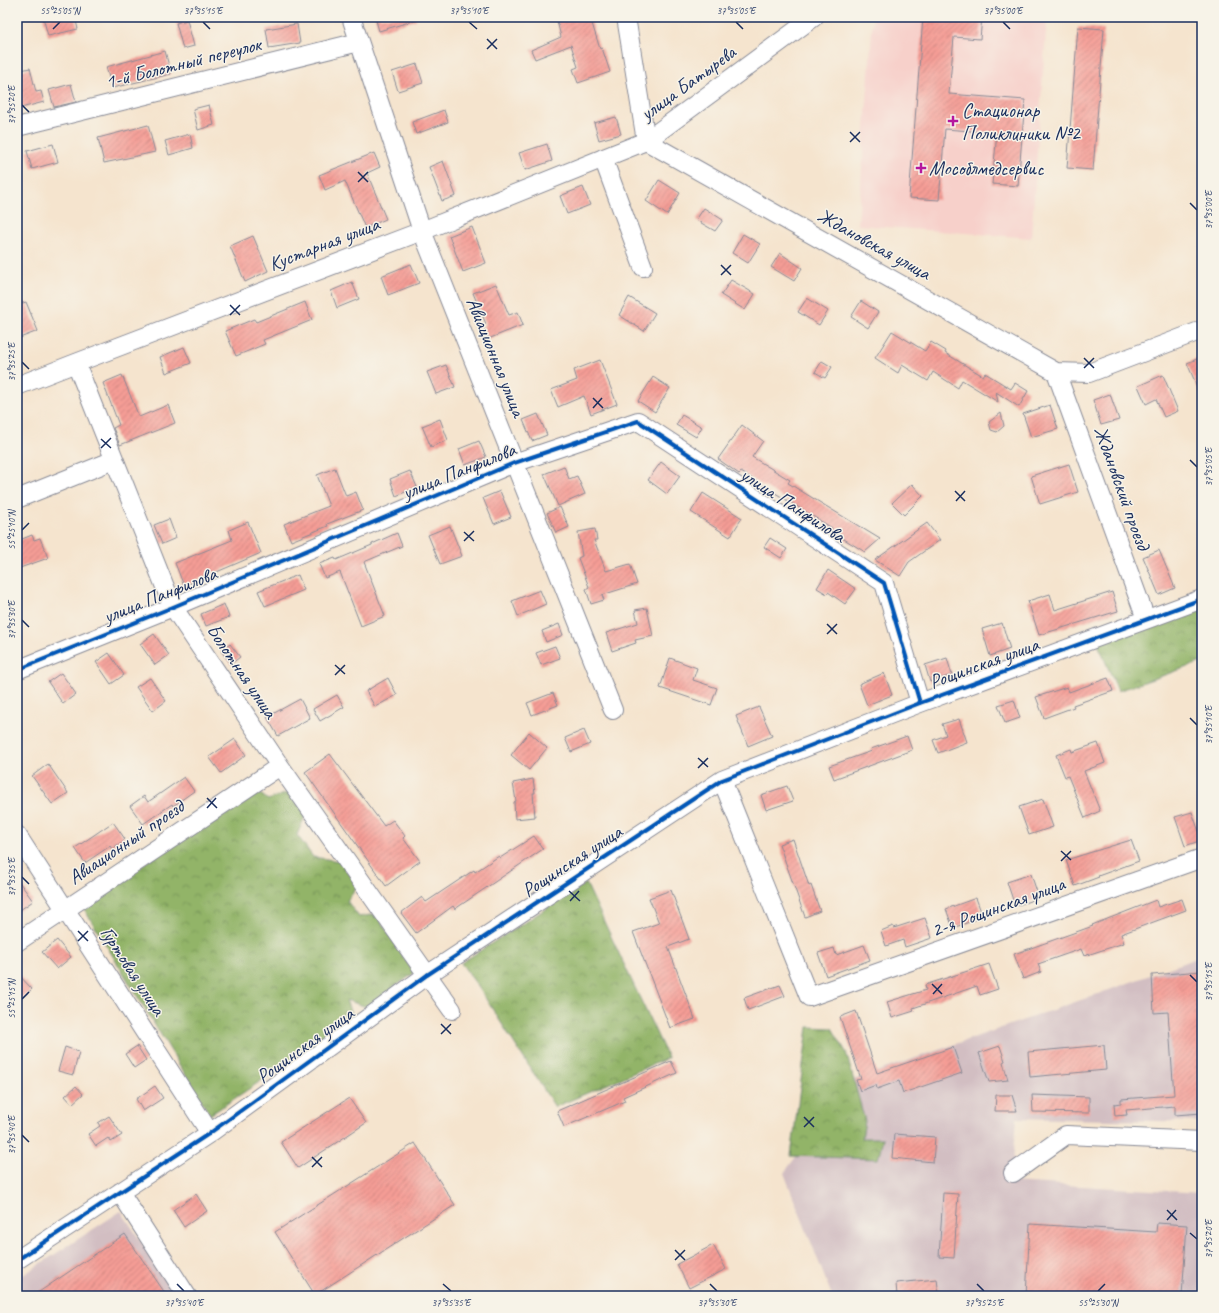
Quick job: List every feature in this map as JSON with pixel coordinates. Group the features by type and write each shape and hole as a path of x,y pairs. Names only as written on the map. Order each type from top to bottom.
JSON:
{"street":[{"name":"Авиационная улица","path":"351,17 422,231 613,710"},
{"path":"626,17 646,141"},
{"name":"улица Батырева","path":"646,141 814,17"},
{"name":"1-й Болотный переулок","path":"17,126 359,42"},
{"name":"Кустарная улица","path":"17,386 422,231 646,141"},
{"name":"Ждановская улица","path":"646,141 1056,372 1089,373 1202,330"},
{"path":"603,158 643,267"},
{"name":"Болотная улица","path":"76,363 173,607 280,766 452,1010"},
{"name":"Ждановский проезд","path":"1056,372 1146,619"},
{"name":"улица Панфилова","path":"17,670 173,607 514,463 638,422 884,583 920,703"},
{"path":"17,499 114,460"},
{"name":"Рощинская улица","path":"17,1260 210,1133 427,975 722,780 920,703 1202,599"},
{"name":"Авиационный проезд","path":"17,942 280,766"},
{"name":"2-я Рощинская улица","path":"722,780 809,997 1202,858"},
{"name":"Гуртовая улица","path":"17,835 210,1133"},
{"path":"1013,1173 1066,1135 1202,1141"},
{"path":"120,1192 187,1296"}],"shaded area":[{"name":"Стационар Поликлиники №2","path":"873,17 1047,17 1031,238 858,225"},
{"path":"1202,956 1202,1122 1017,1118 1011,1182 1202,1193 1202,1296 832,1296 784,1173 853,1080"},
{"path":"121,1211 177,1296 17,1296 17,1279"}],"green space":[{"path":"1202,607 1202,662 1118,691 1092,630"},
{"path":"257,791 268,800 289,792 306,814 297,835 313,857 340,861 358,886 347,901 359,917 376,914 414,973 367,1007 346,1000 353,1019 210,1115 81,904"},
{"path":"586,883 668,1058 555,1107 477,985 461,963"},
{"path":"808,1027 832,1028 846,1052 865,1121 862,1138 883,1138 878,1159 791,1156"}],"building":[{"path":"43,17 75,17 78,29 48,36"},
{"path":"375,17 416,17 416,20 379,31"},
{"path":"556,17 590,17 600,49 602,48 610,72 578,83 573,69 578,67 571,45 535,59 531,50 561,37"},
{"path":"923,17 982,17 980,39 954,37 949,94 1025,100 1018,186 992,184 997,133 945,129 939,200 909,198"},
{"path":"187,20 194,46 183,49 176,23"},
{"path":"297,24 300,43 269,48 266,29"},
{"path":"1078,27 1104,29 1093,170 1067,168"},
{"path":"165,51 171,74 112,88 106,67"},
{"path":"417,64 423,83 398,91 392,72"},
{"path":"30,68 36,92 41,91 44,102 17,109 17,71"},
{"path":"71,84 76,102 54,107 49,90"},
{"path":"209,105 214,125 198,130 193,109"},
{"path":"444,110 448,122 416,134 412,122"},
{"path":"616,117 621,134 599,140 594,123"},
{"path":"148,125 155,152 104,163 98,138"},
{"path":"190,134 193,148 169,155 165,141"},
{"path":"53,144 58,162 32,169 27,151"},
{"path":"547,144 552,161 525,170 519,153"},
{"path":"374,153 380,167 367,173 386,219 365,228 345,181 325,190 319,175"},
{"path":"443,161 456,196 442,201 429,167"},
{"path":"659,180 680,193 667,215 646,201"},
{"path":"583,187 590,205 567,214 560,196"},
{"path":"704,208 723,220 715,231 696,220"},
{"path":"472,227 486,263 463,272 449,236"},
{"path":"743,234 760,244 748,263 732,253"},
{"path":"253,236 268,271 245,282 230,246"},
{"path":"780,253 802,268 794,281 771,267"},
{"path":"411,264 419,283 388,295 381,276"},
{"path":"731,280 755,294 745,310 721,295"},
{"path":"352,282 359,299 337,308 331,291"},
{"path":"496,284 509,315 518,312 523,325 488,339 483,326 486,324 473,293"},
{"path":"629,297 655,313 644,331 619,315"},
{"path":"807,298 828,311 819,325 798,312"},
{"path":"861,301 878,312 868,328 851,317"},
{"path":"26,302 38,331 17,339 17,305"},
{"path":"305,302 312,320 263,340 265,344 236,356 225,331 254,319 256,322"},
{"path":"892,331 925,351 931,342 946,351 945,353 983,376 985,373 1011,389 1015,383 1028,391 1019,407 996,392 998,402 962,380 958,388 933,372 928,381 902,365 898,373 875,358"},
{"path":"184,347 191,363 166,373 160,357"},
{"path":"1202,357 1202,398 1187,363"},
{"path":"600,360 617,404 591,414 584,396 558,407 551,390 577,380 574,370"},
{"path":"822,361 832,367 825,378 815,372"},
{"path":"446,365 455,387 436,394 427,372"},
{"path":"122,375 139,417 168,405 175,423 120,445 113,428 119,425 103,383"},
{"path":"1163,375 1178,411 1164,417 1156,399 1146,404 1138,386"},
{"path":"653,377 670,388 655,412 638,401"},
{"path":"1110,394 1119,420 1101,425 1093,400"},
{"path":"1050,405 1058,429 1031,437 1023,414"},
{"path":"1001,413 1004,426 997,432 991,430 989,422"},
{"path":"538,414 547,435 532,441 523,420"},
{"path":"682,415 702,427 696,437 676,425"},
{"path":"440,419 448,440 431,447 422,426"},
{"path":"742,425 763,441 752,457 790,480 788,483 880,539 865,552 831,531 832,528 741,472 739,474 718,459"},
{"path":"479,441 486,457 465,465 459,449"},
{"path":"661,462 680,476 667,494 648,480"},
{"path":"1069,464 1078,492 1040,504 1031,476"},
{"path":"564,466 569,479 577,476 585,494 558,506 544,474"},
{"path":"335,468 346,496 356,492 363,510 327,524 328,526 291,541 284,524 329,506 317,475"},
{"path":"410,471 417,487 396,496 390,479"},
{"path":"912,484 923,496 904,515 892,503"},
{"path":"500,491 511,517 494,524 483,498"},
{"path":"703,493 742,518 730,537 691,512"},
{"path":"560,507 569,527 556,533 547,513"},
{"path":"169,519 176,538 162,544 154,525"},
{"path":"248,522 261,553 184,586 175,563 232,540 229,530"},
{"path":"927,523 940,540 909,562 900,576 875,560"},
{"path":"450,526 462,556 440,564 428,535"},
{"path":"595,529 597,540 594,540 606,571 630,564 637,584 602,595 604,600 591,604 586,589 589,587 578,558 582,556 578,532"},
{"path":"397,533 402,546 364,562 385,616 361,626 340,572 325,578 319,564 335,558 336,560"},
{"path":"32,535 34,540 40,538 48,558 17,569 17,541"},
{"path":"770,538 787,549 781,558 764,547"},
{"path":"1159,550 1175,588 1159,595 1143,557"},
{"path":"828,570 856,589 845,604 828,592 827,594 817,588"},
{"path":"298,575 304,590 265,606 258,591"},
{"path":"540,590 546,604 518,616 512,601"},
{"path":"1112,592 1118,611 1039,635 1028,601 1050,594 1055,610"},
{"path":"224,604 229,617 206,626 201,614"},
{"path":"647,608 653,636 635,640 636,643 612,651 606,633 638,623 635,610"},
{"path":"1002,623 1010,649 990,656 982,629"},
{"path":"559,624 563,635 546,642 542,631"},
{"path":"154,634 169,655 155,665 140,644"},
{"path":"230,644 240,657 231,664 221,651"},
{"path":"555,646 560,658 541,665 536,653"},
{"path":"109,653 124,675 111,684 96,662"},
{"path":"670,658 697,668 693,680 717,688 711,705 660,688"},
{"path":"947,658 952,675 930,682 925,665"},
{"path":"61,673 76,694 63,704 48,682"},
{"path":"884,673 892,695 867,705 859,684"},
{"path":"150,678 166,701 153,711 136,687"},
{"path":"388,678 397,695 375,707 366,691"},
{"path":"1108,678 1113,691 1073,705 1074,707 1044,718 1036,697 1067,687 1069,692"},
{"path":"553,693 558,705 532,715 527,703"},
{"path":"337,695 344,707 320,721 313,709"},
{"path":"300,699 310,718 278,736 267,717"},
{"path":"1014,700 1020,718 1005,723 998,705"},
{"path":"759,707 772,736 748,746 736,716"},
{"path":"959,719 967,742 938,753 933,740 946,735 942,724"},
{"path":"584,730 590,744 571,752 565,738"},
{"path":"529,732 547,748 529,770 511,755"},
{"path":"907,736 912,750 834,779 829,766 872,751 871,749"},
{"path":"235,739 246,755 221,773 209,757"},
{"path":"1098,743 1105,763 1084,771 1100,811 1085,818 1068,776 1065,777 1056,755 1071,749 1072,752"},
{"path":"330,754 384,826 393,820 405,836 403,838 420,861 386,886 305,772"},
{"path":"48,764 68,793 52,804 32,776"},
{"path":"184,777 194,791 143,824 130,806 144,796 148,802"},
{"path":"533,779 535,793 533,793 535,817 515,819 514,802 516,801 513,783"},
{"path":"787,786 793,801 766,810 761,795"},
{"path":"1043,799 1053,827 1029,835 1019,807"},
{"path":"1192,812 1202,840 1185,846 1175,817"},
{"path":"113,822 125,839 112,849 110,846 85,863 75,848"},
{"path":"534,836 543,849 455,909 453,906 416,933 401,913 422,897 426,902 474,870 475,872 499,856 500,858"},
{"path":"793,839 809,886 811,885 820,911 805,917 779,844"},
{"path":"1131,840 1139,861 1075,886 1066,860"},
{"path":"1031,874 1039,898 1015,906 1007,882"},
{"path":"17,879 33,901 17,912"},
{"path":"671,890 689,939 668,947 695,1019 670,1028 633,932 659,923 649,898"},
{"path":"976,898 983,917 953,928 946,909"},
{"path":"1182,899 1186,910 1121,934 1124,943 1084,956 1081,949 1038,964 1041,972 1023,979 1014,954 1093,926 1092,925 1156,900 1158,907"},
{"path":"925,918 932,938 905,947 903,940 886,946 881,931 893,926 894,928"},
{"path":"57,940 71,957 57,969 42,952"},
{"path":"864,945 870,960 826,976 818,953 834,948 836,955"},
{"path":"989,964 998,989 980,995 977,986 913,1008 914,1011 892,1018 887,1002 926,990 925,985"},
{"path":"1202,971 1202,1113 1175,1115 1175,1106 1126,1110 1127,1115 1115,1116 1114,1104 1121,1103 1121,1099 1174,1095 1168,1012 1154,1013 1152,975"},
{"path":"17,973 32,989 17,1003"},
{"path":"780,985 785,996 748,1010 744,998"},
{"path":"856,1011 877,1073 953,1047 962,1073 903,1093 899,1081 877,1089 876,1085 860,1091 856,1080 861,1079 840,1017"},
{"path":"1104,1045 1106,1070 1030,1077 1028,1052"},
{"path":"137,1046 146,1060 134,1068 125,1054"},
{"path":"1000,1046 1005,1061 1003,1062 1008,1080 989,1082 979,1053"},
{"path":"65,1047 79,1052 73,1075 58,1071"},
{"path":"671,1061 677,1073 623,1097 625,1101 564,1127 557,1111"},
{"path":"76,1086 83,1094 72,1104 65,1096"},
{"path":"155,1086 163,1098 143,1111 136,1099"},
{"path":"996,1095 1012,1095 1017,1111 995,1111"},
{"path":"1032,1095 1089,1097 1089,1113 1033,1112"},
{"path":"349,1098 366,1123 298,1168 281,1142"},
{"path":"109,1116 122,1135 111,1142 108,1138 96,1146 88,1134 100,1126 98,1123"},
{"path":"894,1134 935,1137 933,1162 892,1158"},
{"path":"415,1143 455,1205 315,1295 275,1232"},
{"path":"943,1193 958,1194 954,1258 939,1257"},
{"path":"196,1194 207,1211 184,1227 173,1210"},
{"path":"1157,1223 1187,1225 1182,1296 1026,1296 1030,1224 1156,1232"},
{"path":"125,1234 167,1296 33,1296"},
{"path":"713,1245 726,1269 689,1288 677,1264"},
{"path":"937,1279 939,1296 897,1296 896,1283"}],"cycle path":[{"path":"17,670 173,607 514,463 638,421 884,583 920,703"},
{"path":"17,1260 210,1133 427,975 722,780 920,703 1202,599"}],"place":[{"name":"Стационар Поликлиники №2","path":"953,121"},
{"name":"Мособлмедсервис","path":"921,168"}]}
